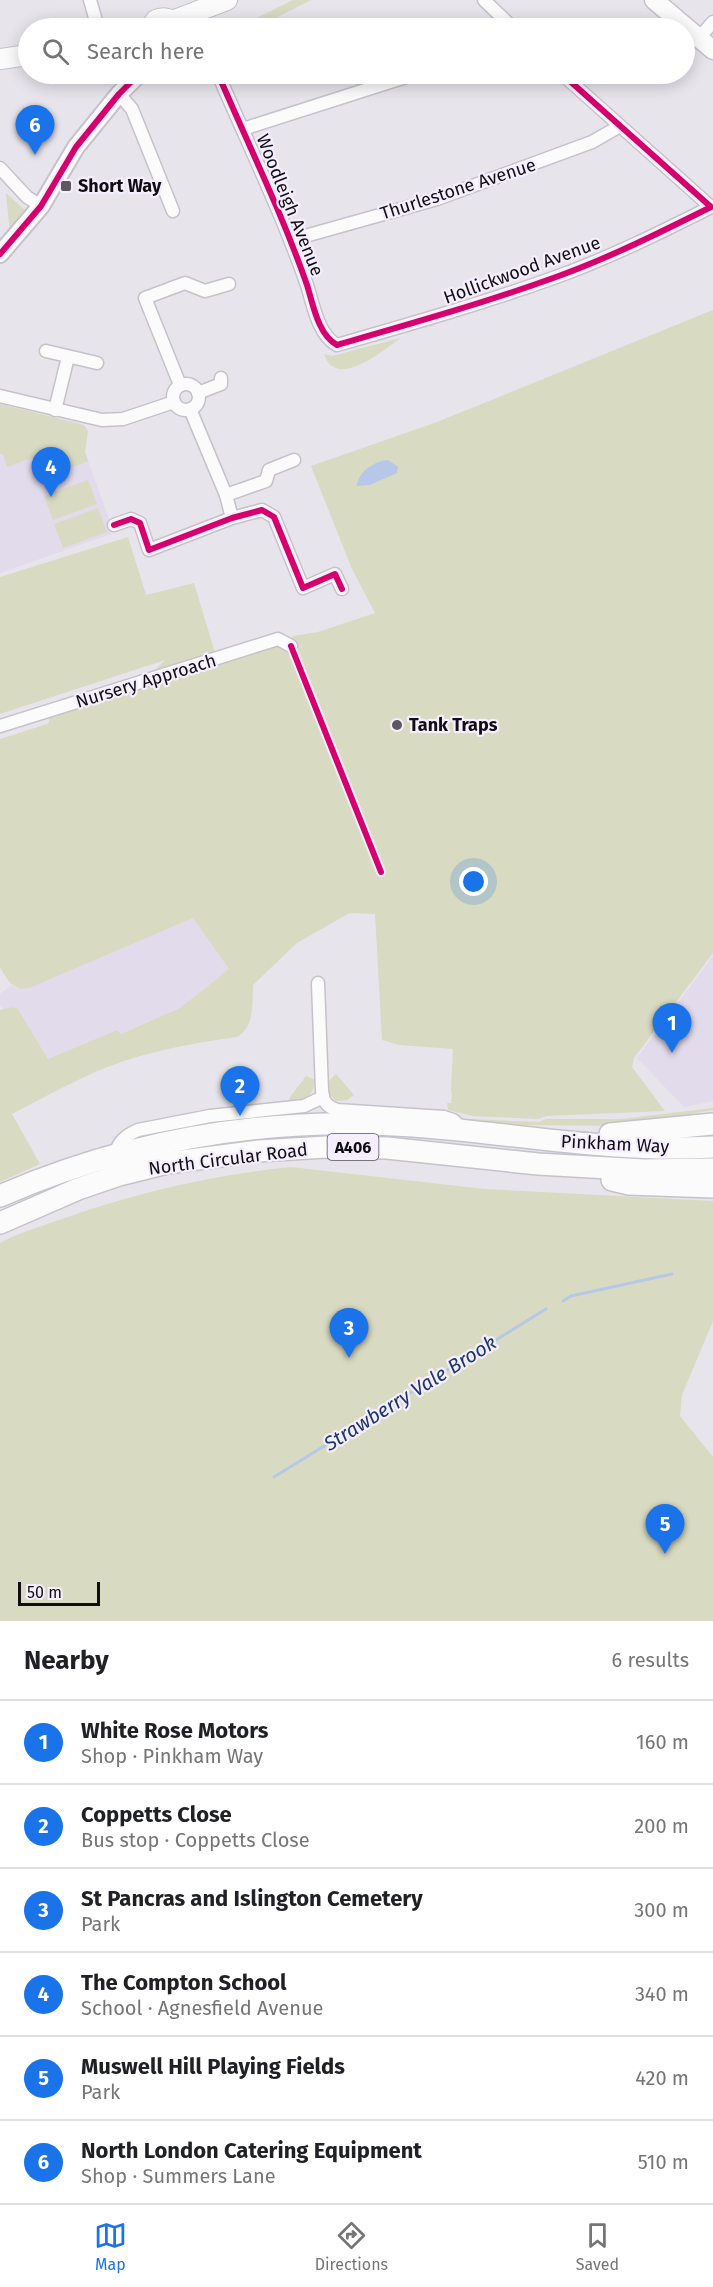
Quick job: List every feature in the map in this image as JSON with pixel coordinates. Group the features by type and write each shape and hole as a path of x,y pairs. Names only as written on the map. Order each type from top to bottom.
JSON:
{"highway":[{"name":"North Circular Road","path":"0,1196 39,1179 115,1154 199,1136 295,1125 354,1123 464,1130 516,1137"},
{"name":"A406","path":"516,1137 629,1133 713,1124"},
{"name":"Pinkham Way","path":"516,1137 626,1147 713,1147"},
{"name":"North Circular Road","path":"0,1223 78,1189 120,1175 167,1162 259,1151 326,1147 387,1148 538,1164"},
{"name":"Pinkham Way","path":"538,1164 644,1170 713,1169"},
{"path":"538,1164 629,1184 713,1187"},
{"path":"665,1186 713,1194"}],"main road":[{"path":"189,18 227,0"},
{"path":"654,0 675,18"},
{"path":"695,35 713,50"},
{"path":"0,59 18,56"}],"street":[{"path":"90,0 95,18"},
{"path":"484,0 503,18"},
{"path":"699,38 713,22"},
{"path":"0,254 42,206 76,147 130,84"},
{"name":"Woodleigh Avenue","path":"223,84 291,240 318,318 328,340 337,345"},
{"path":"243,129 384,84"},
{"path":"573,84 620,126"},
{"path":"119,94 132,109 174,211"},
{"name":"Hollickwood Avenue","path":"337,345 420,322 558,276 667,229 711,207 620,126"},
{"name":"Thurlestone Avenue","path":"291,240 457,192 592,142 620,126"},
{"path":"0,168 27,197 42,206"},
{"path":"180,385 145,298 185,283 205,291 229,284"},
{"path":"46,351 97,363"},
{"path":"55,410 68,357"},
{"path":"198,393 221,384 221,378"},
{"path":"189,384 198,393 197,403 190,409 182,409 174,402 174,392 180,385 189,384"},
{"path":"0,396 102,420 123,419 174,402"},
{"path":"190,409 226,495 232,518"},
{"path":"226,495 266,481 269,470 294,460"},
{"path":"114,525 131,519 140,523 149,550 232,518 262,510 274,517 303,588 335,574 342,590"},
{"name":"Nursery Approach","path":"0,726 278,639 291,646"},
{"path":"318,983 323,1097 328,1107 337,1110 444,1117 453,1120 464,1130"},
{"path":"115,1154 118,1143 128,1134 138,1130 210,1116 304,1106 323,1097"}],"shaded area":[{"path":"0,422 77,430 114,533 0,573"},
{"path":"193,918 229,969 180,1008 121,1034 117,1030 48,1059 18,1009 12,1007 4,1010 0,1005 0,994 12,985 16,988 28,988"},
{"path":"713,956 713,1101 684,1107 637,1058"}],"green space":[{"path":"293,0 311,0 276,18 256,18"},
{"path":"6,193 27,212 10,233"},
{"path":"713,310 713,953 634,1058 632,1067 665,1111 546,1116 538,1119 473,1116 448,1110 447,1103 451,1103 452,1095 453,1049 399,1045 382,1040 375,914 350,913 297,943 253,985 250,1021 243,1033 237,1037 180,1046 124,1061 81,1078 12,1114 40,1164 0,1182 0,1010 13,1007 18,1009 48,1059 117,1030 121,1034 180,1008 229,969 193,918 29,988 19,988 11,984 0,967 0,739 47,724 49,712 292,640 293,636 318,632 375,613 352,569 311,466 437,422"},
{"path":"401,338 372,358 349,368 339,369 330,364 324,354 332,356"},
{"path":"0,404 84,425 88,431 85,452 88,461 65,470 56,449 7,467 3,454 0,454"},
{"path":"88,480 97,504 53,520 44,496"},
{"path":"98,508 107,532 63,548 54,524"},
{"path":"128,537 146,595 194,583 215,653 152,673 165,660 0,714 0,577"},
{"path":"336,1074 354,1095 347,1100 336,1101 329,1093 328,1082"},
{"path":"306,1076 315,1080 310,1094 303,1099 288,1102 290,1097"},
{"path":"713,1108 713,1110 621,1126 525,1125 468,1120 539,1122 546,1119 622,1119"},
{"path":"291,1167 484,1189 713,1201 713,1321 682,1395 680,1416 713,1457 713,1621 0,1621 0,1243 87,1210 145,1193 203,1180"}],"water":[{"path":"388,460 398,467 397,473 370,485 357,486 367,468"}],"waterway":[{"name":"Strawberry Vale Brook","path":"563,1301 571,1296 672,1274"},
{"name":"Strawberry Vale Brook","path":"274,1477 546,1309"}],"cycle path":[{"path":"0,254 41,206 76,147 129,84"},
{"path":"222,84 287,231 321,327 337,345 474,304 576,270 711,207 573,84"},
{"path":"114,525 131,519 140,523 149,550 232,518 262,510 274,517 303,588 335,574 342,589"},
{"path":"291,646 381,872"}],"place":[{"name":"North London Catering Equipment","path":"35,155"},
{"name":"Short Way","path":"66,186"},
{"name":"The Compton School","path":"51,497"},
{"name":"Tank Traps","path":"397,725"},
{"name":"White Rose Motors","path":"672,1053"},
{"name":"Coppetts Close","path":"240,1116"},
{"name":"St Pancras and Islington Cemetery","path":"349,1358"},
{"name":"Muswell Hill Playing Fields","path":"665,1554"}]}
